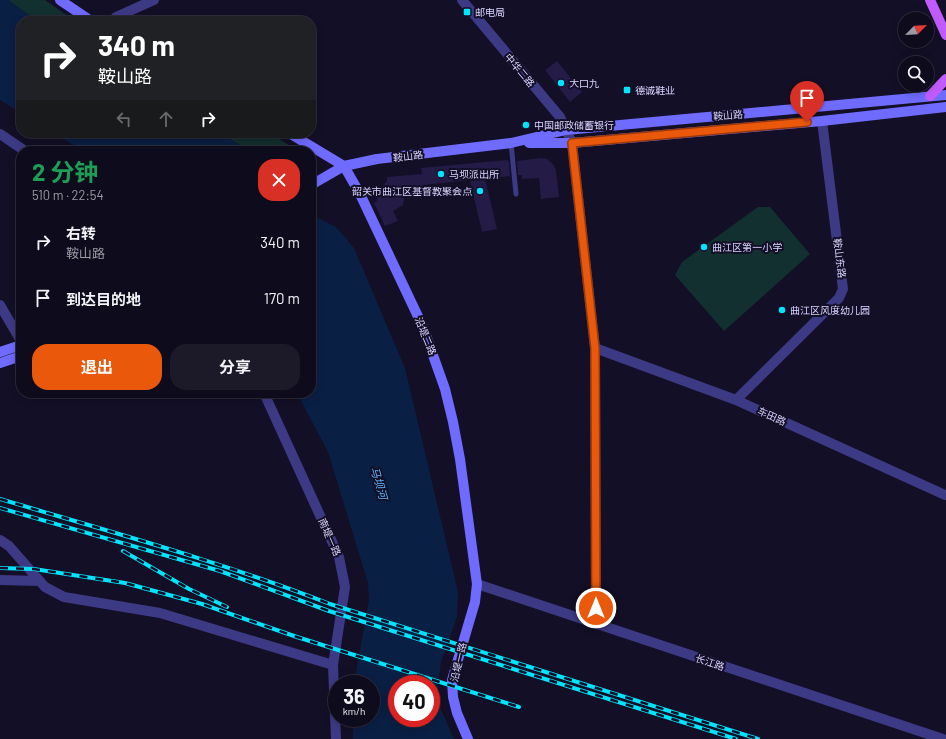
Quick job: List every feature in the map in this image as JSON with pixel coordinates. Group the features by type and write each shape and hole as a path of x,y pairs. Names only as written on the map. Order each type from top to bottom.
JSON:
{"main road":[{"path":"60,0 84,16"},
{"path":"930,0 946,35"},
{"path":"930,96 946,79"},
{"name":"鞍山路","path":"316,182 344,166 377,159 511,143 566,130 946,95"},
{"name":"鞍山路","path":"511,143 572,143 822,121 946,107"},
{"name":"沿堤二路","path":"297,138 311,146"},
{"name":"沿堤二路","path":"316,149 344,166 360,194 423,327 442,383 460,459 477,584"},
{"path":"0,352 16,347"},
{"path":"0,363 16,358"},
{"name":"沿堤一路","path":"468,739 455,705 452,680 475,602 477,584"}],"street":[{"path":"118,16 154,0"},
{"name":"中华二路","path":"462,0 560,117 572,143 595,348 596,624"},
{"name":"鞍山东路","path":"736,400 842,294 843,285 822,121"},
{"path":"0,134 18,146"},
{"path":"0,305 16,332"},
{"name":"车田路","path":"595,348 736,400 945,495"},
{"name":"南堤一路","path":"266,398 339,557 345,587 333,665 336,739"},
{"path":"0,540 10,546 45,587 64,597 160,613 333,665"},
{"path":"0,580 40,581"},
{"name":"长江路","path":"477,584 943,739"}],"lane":[{"path":"511,143 516,194"}],"green space":[{"path":"8,0 45,0 68,16 30,16"},
{"path":"227,138 277,138 291,146 242,146"},
{"path":"758,207 770,207 810,254 724,331 675,275 682,262"}],"water":[{"path":"0,0 8,0 30,16 16,16 16,110 0,100"},
{"path":"62,138 227,138 242,146 76,146"},
{"name":"马坝河","path":"316,217 336,227 354,248 405,368 458,592 457,617 441,662 439,675 388,675 388,727 440,727 440,707 454,739 353,739 353,727 380,727 380,675 356,675 369,600 368,583 328,452 300,398 316,398"}],"building":[{"path":"557,61 582,92 570,102 545,70"},
{"path":"541,158 547,159 554,165 559,197 541,199 539,178 522,179 522,175 518,175 517,161"},
{"path":"507,160 509,162 510,176 485,179 497,229 482,232 470,180 423,185 423,190 405,191 403,205 393,211 398,221 385,226 374,203 377,201 378,191 387,181 387,177 422,174 421,168"}],"railway":[{"path":"0,499 207,561 330,604 758,739"},
{"path":"0,508 220,571 329,611 736,739"},
{"path":"123,551 189,589 227,607"},
{"path":"0,568 34,569 125,583 202,604 297,637 519,707"}],"place":[{"name":"邮电局","path":"467,12"},
{"name":"大口九","path":"561,83"},
{"name":"德诚鞋业","path":"627,90"},
{"name":"中国邮政储蓄银行","path":"526,125"},
{"name":"马坝派出所","path":"441,174"},
{"name":"韶关市曲江区基督教聚会点","path":"480,191"},
{"name":"曲江区第一小学","path":"704,247"},
{"name":"曲江区风度幼儿园","path":"782,310"}],"route":[{"path":"596,608 595,348 572,143 807,122"}]}
